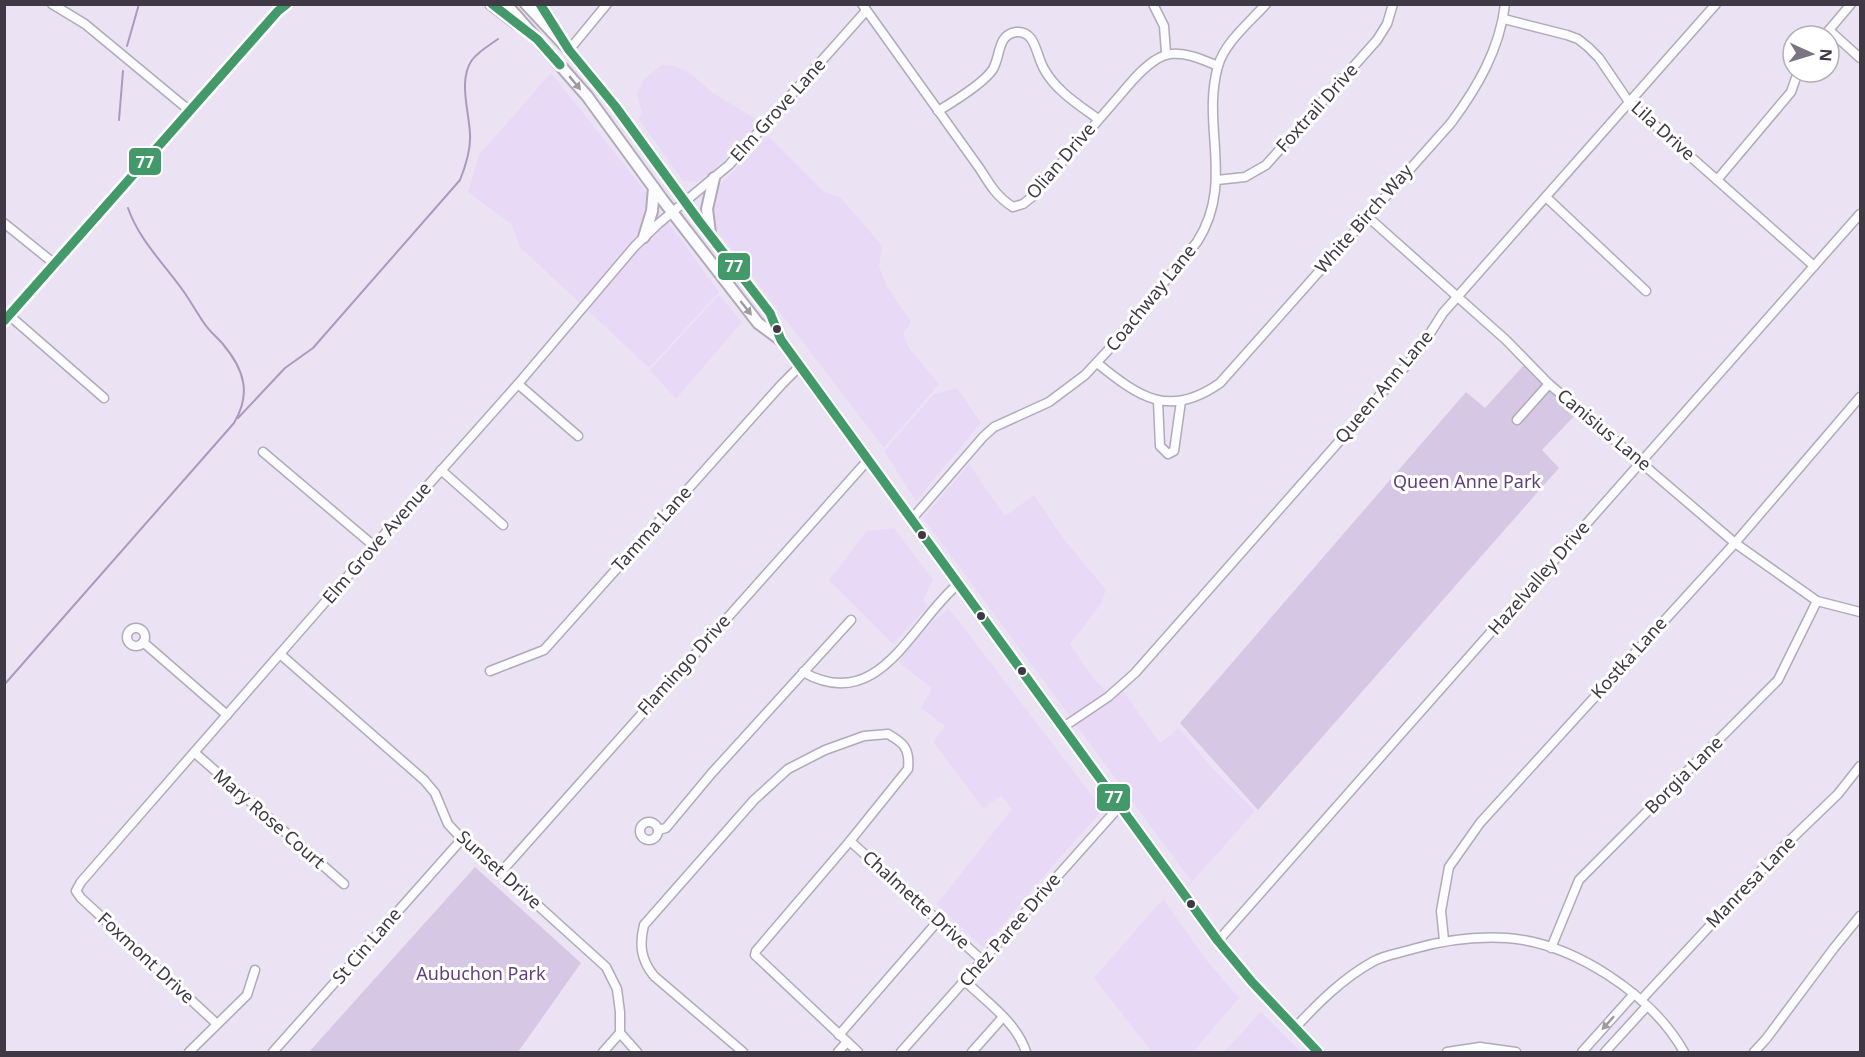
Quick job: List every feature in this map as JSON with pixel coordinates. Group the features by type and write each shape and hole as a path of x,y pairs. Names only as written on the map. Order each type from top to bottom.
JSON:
{"main road":[{"path":"491,4 537,39"},
{"path":"506,4 587,96 672,212 758,323 781,340"},
{"path":"526,4 615,106 770,313 781,340 1218,941 1294,1029 1318,1053"},
{"path":"540,4 568,50"},
{"path":"711,236 707,209 714,178"},
{"path":"644,237 652,211 654,187"}],"street":[{"path":"52,4 85,24 190,111"},
{"path":"104,398 7,319 279,8 288,4"},
{"path":"568,50 607,4"},
{"path":"1153,4 1164,26 1166,53 1195,57 1218,66"},
{"name":"Coachway Lane","path":"911,520 975,445 994,427 1049,402 1068,389 1097,363 1197,242 1207,226 1217,180 1214,104 1218,66 1226,51 1266,4"},
{"name":"Foxtrail Drive","path":"1217,180 1245,177 1266,165 1377,40 1387,24 1393,4"},
{"name":"White Birch Way","path":"1097,363 1133,390 1158,401 1190,400 1220,382 1451,123 1484,72 1504,19 1505,4"},
{"name":"Queen Ann Lane","path":"1062,728 1108,697 1135,672 1418,352 1457,297 1716,4"},
{"path":"1834,24 1851,4"},
{"name":"Olian Drive","path":"863,8 997,195 1014,207 1032,197 1145,67 1166,53"},
{"name":"Elm Grove Lane","path":"685,201 729,165 767,124 863,8"},
{"name":"Lila Drive","path":"1504,19 1578,39 1599,58 1629,102 1814,266"},
{"path":"938,111 993,70 1004,38 1011,33 1021,31 1033,41 1044,69 1053,82 1098,119"},
{"path":"1841,44 1860,58"},
{"path":"1717,180 1791,92 1794,84"},
{"path":"1546,197 1646,291"},
{"name":"Elm Grove Avenue","path":"76,891 81,882 518,384 598,289 644,237 685,201"},
{"name":"Hazelvalley Drive","path":"1218,941 1860,214"},
{"name":"Canisius Lane","path":"1368,217 1506,340 1549,384 1734,543 1817,601 1860,612"},
{"path":"4,223 56,265"},
{"name":"Tamma Lane","path":"490,671 544,650 800,366"},
{"path":"518,384 578,436"},
{"path":"1517,420 1549,384"},
{"name":"Kostka Lane","path":"1444,940 1442,912 1449,867 1480,823 1734,543 1860,397"},
{"path":"1158,401 1160,446 1168,454 1174,451 1181,401"},
{"path":"263,452 374,546"},
{"name":"Flamingo Drive","path":"501,872 868,460"},
{"path":"441,470 503,525"},
{"path":"803,672 816,679 839,684 870,677 918,630 947,593 958,584"},
{"name":"Borgia Lane","path":"1551,948 1579,880 1778,681 1817,601"},
{"path":"658,830 666,828 711,774 851,620"},
{"path":"143,642 227,716"},
{"name":"Sunset Drive","path":"280,654 424,780 435,793 448,824 462,839 606,967 617,989 620,1033"},
{"path":"743,1053 647,968 640,944 644,925 754,800 788,769 825,750 864,736 888,734 907,749 908,768 850,841"},
{"name":"Mary Rose Court","path":"195,753 344,884"},
{"name":"Manresa Lane","path":"1582,1053 1641,1000 1783,847 1838,795 1860,766"},
{"name":"Chez Paree Drive","path":"901,1053 1119,807"},
{"name":"St Cin Lane","path":"273,1053 462,839"},
{"name":"Chalmette Drive","path":"858,1053 755,955 850,841 983,961"},
{"name":"Foxmont Drive","path":"76,891 217,1024"},
{"path":"1754,1053 1860,916"},
{"path":"839,1035 938,921"},
{"path":"1294,1029 1325,995 1374,961 1444,940 1508,938 1551,948 1605,972 1659,1017 1684,1053"},
{"path":"189,1053 247,995 255,970"},
{"path":"966,982 1016,1032 1026,1053"},
{"name":"Manresa Lane","path":"1605,1053 1641,1000"},
{"path":"972,1053 1003,1017"},
{"path":"603,1053 620,1033 637,1053"},
{"path":"838,1053 847,1042"},
{"path":"1448,1053 1480,1047 1516,1053"}],"shaded area":[{"path":"662,65 676,66 691,74 713,93 760,121 711,173 697,182 683,181 638,118 642,114 637,93 644,79"},
{"path":"551,73 646,192 651,202 719,292 649,368 520,247 511,224 468,192 479,155"},
{"path":"768,136 824,192 841,198 882,246 879,266 887,286 911,322 903,334 909,348 939,384 884,448 713,225 711,206 718,187"},
{"path":"719,295 742,322 676,399 650,370"},
{"path":"957,388 981,423 916,501 884,451 934,394"},
{"path":"969,464 1005,516 1034,495 1063,538 1106,590 1101,604 1070,644 1094,679 1107,692 1123,691 1160,743 1179,728 1214,770 1255,811 1192,882 923,518"},
{"path":"894,528 933,580 923,600 928,606 893,644 829,580 867,531"},
{"path":"949,608 1103,810 983,948 937,904 1012,809 1001,796 983,808 933,742 945,726 921,708 932,688 898,662 935,619"},
{"path":"1163,899 1207,961 1239,998 1193,1052 1152,1052 1094,978"},
{"path":"1261,1012 1301,1052 1224,1052"}],"green space":[{"name":"Queen Anne Park","path":"1524,365 1578,412 1542,450 1559,468 1258,810 1180,723 1466,392 1485,408"},
{"name":"Aubuchon Park","path":"475,867 581,963 518,1052 309,1052"}],"waterway":[{"path":"127,46 139,4"},
{"path":"238,418 285,368 313,348 460,180 470,146 465,96 468,68 478,54 498,39"},
{"path":"119,120 123,71"},
{"path":"4,685 234,423 243,402 243,382 236,362 206,326 184,292 146,242 128,208"}],"transit line":[{"name":"77","path":"4,321 278,11 287,4"},
{"name":"77","path":"492,4 537,39 560,65"},
{"name":"77","path":"540,4 569,50 615,106 770,313 781,340 1218,941 1252,982 1318,1052"}]}
